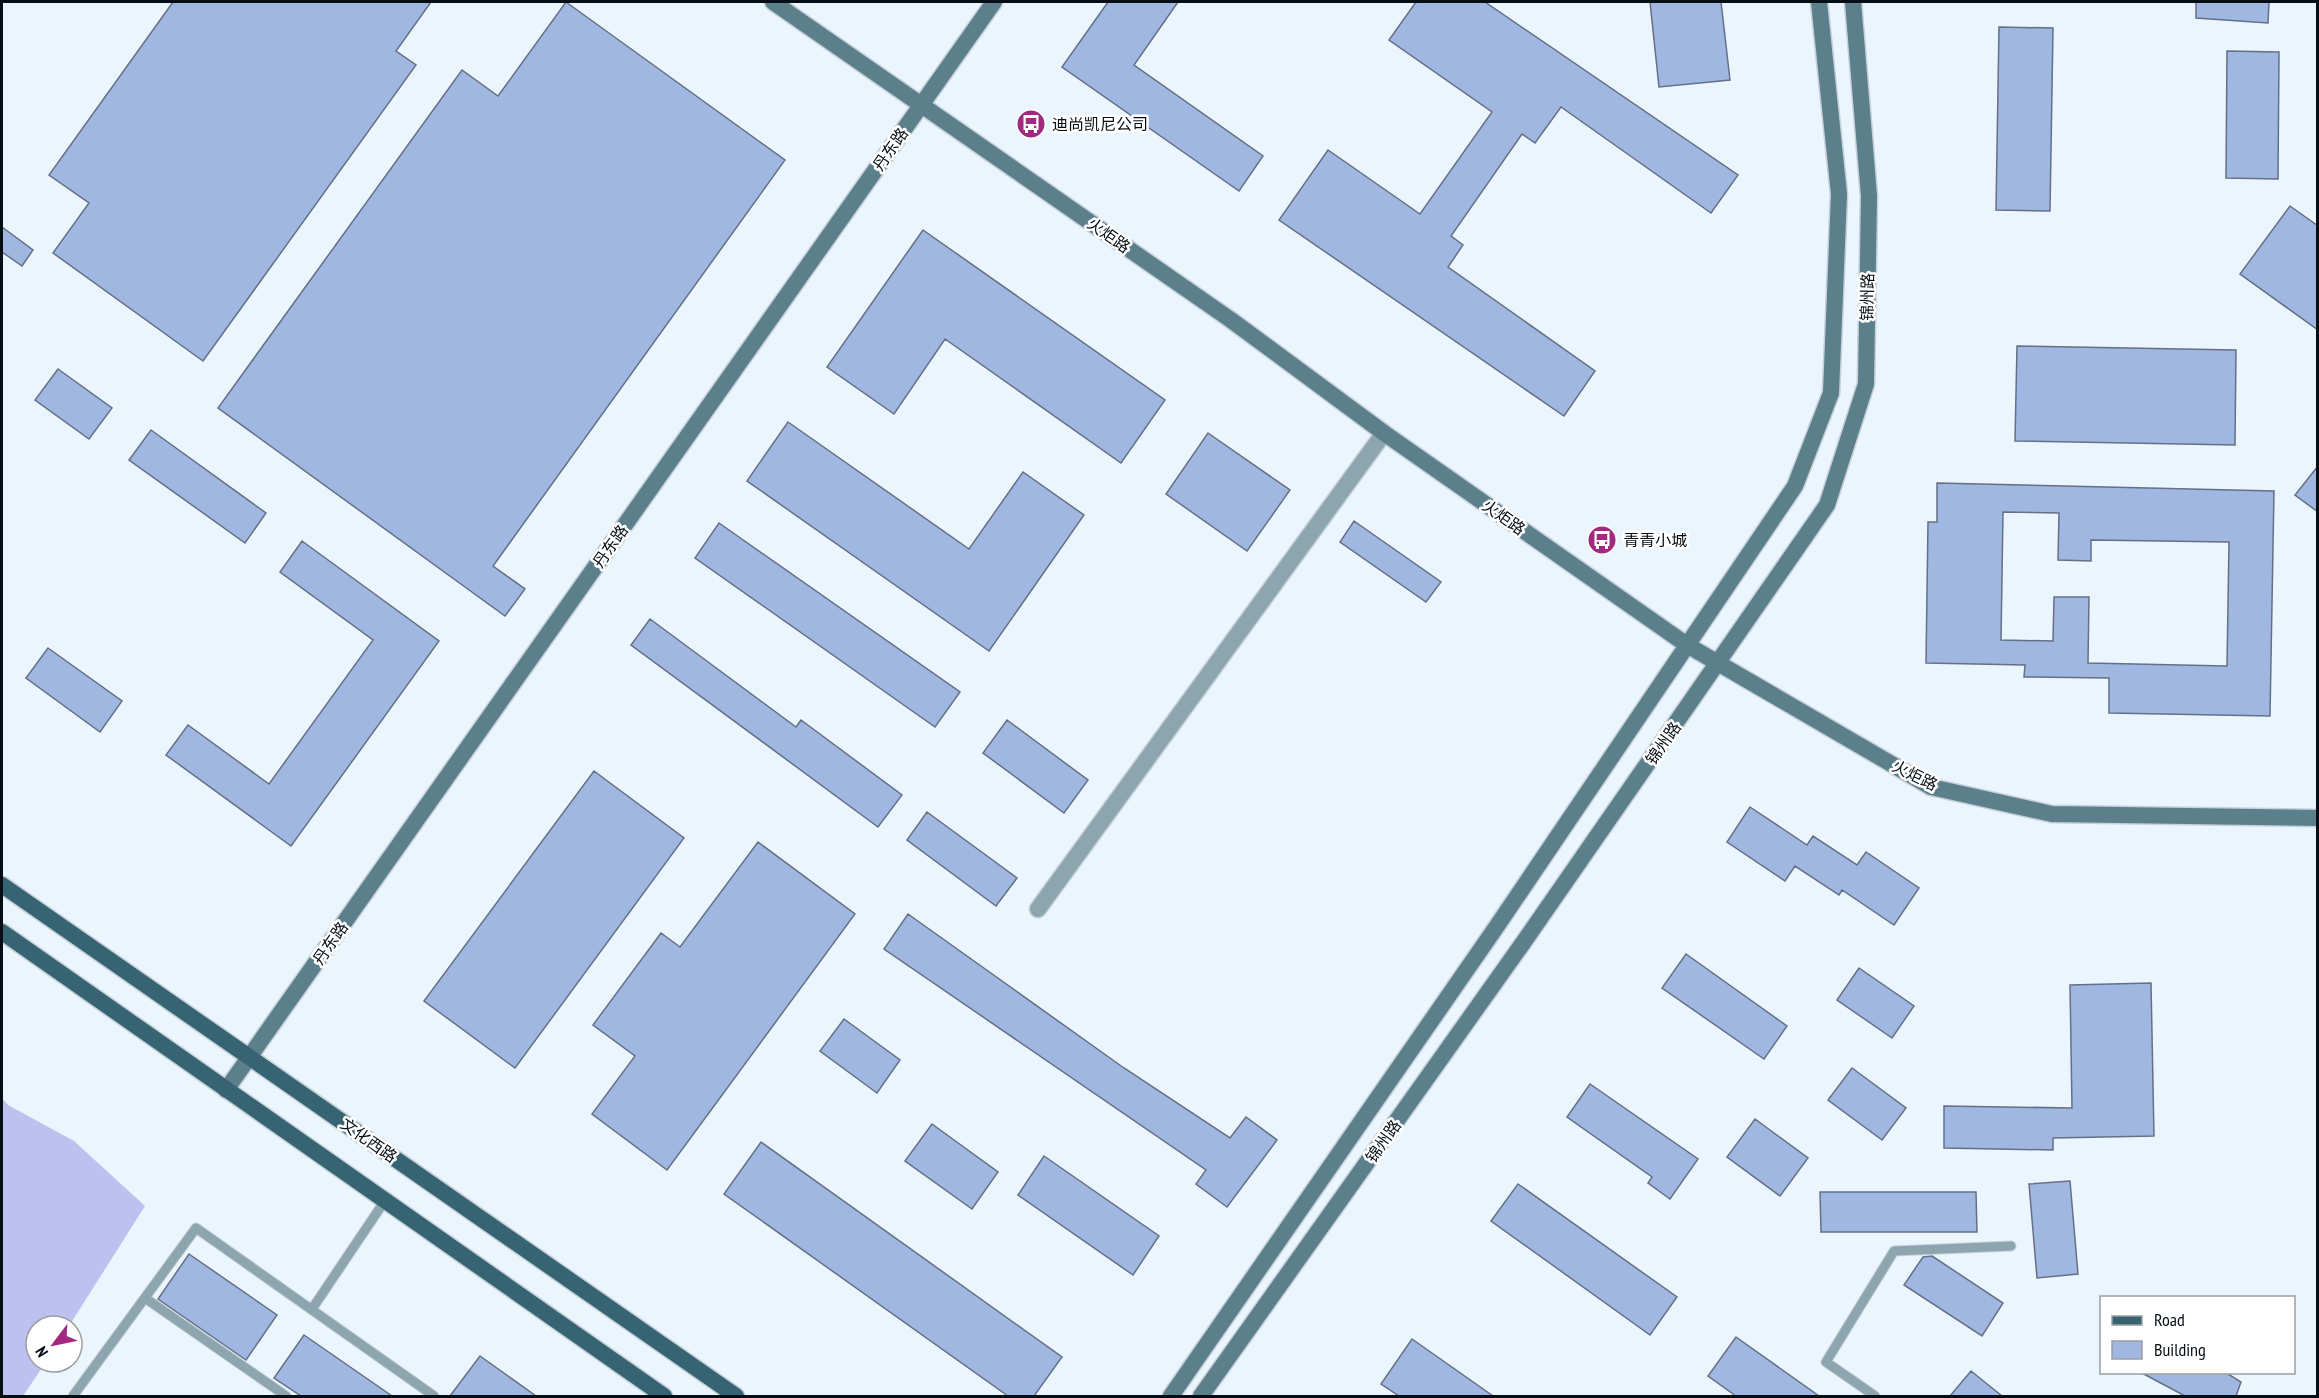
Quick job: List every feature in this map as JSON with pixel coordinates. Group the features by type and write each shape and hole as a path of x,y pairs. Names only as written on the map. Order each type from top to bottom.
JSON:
{"main road":[{"name":"火炬路","path":"773,2 1231,320 1384,433 1687,645 1931,787 2052,814 2318,818"},
{"name":"丹东路","path":"226,1090 994,2"},
{"name":"锦州路","path":"1171,1396 1497,926 1795,486 1831,393 1839,194 1819,2"},
{"name":"锦州路","path":"1201,1396 1718,665 1827,505 1866,384 1869,196 1852,2"},
{"name":"文化西路","path":"2,885 736,1396"},
{"path":"2,932 384,1202 664,1396"}],"street":[{"path":"1038,909 1384,433"}],"lane":[{"path":"312,1309 384,1202"},
{"path":"73,1396 196,1228 434,1396"},
{"path":"1875,1396 1826,1362 1894,1251 2011,1246"},
{"path":"145,1298 286,1396"}],"shaded area":[{"path":"2,1098 8,1105 74,1141 145,1206 77,1314 24,1314 24,1374 38,1374 23,1396 2,1396"}],"building":[{"path":"173,2 431,2 396,51 416,65 203,361 53,253 89,203 49,175"},
{"path":"566,2 785,160 493,566 525,589 505,616 218,408 462,70 498,96"},
{"path":"1108,2 1178,2 1134,65 1263,156 1239,191 1062,67"},
{"path":"1416,2 1485,2 1738,175 1711,213 1561,107 1535,143 1522,134 1451,236 1463,245 1448,267 1595,371 1564,416 1279,220 1328,150 1420,214 1492,112 1389,40"},
{"path":"1650,2 1721,2 1730,80 1659,87"},
{"path":"2196,2 2269,2 2268,23 2196,18"},
{"path":"1999,27 2053,28 2050,211 1996,210"},
{"path":"2227,51 2279,52 2278,179 2226,178"},
{"path":"2290,206 2318,226 2318,330 2240,274"},
{"path":"2,227 33,250 22,266 2,252"},
{"path":"923,230 1165,400 1121,463 945,339 894,414 827,367"},
{"path":"2017,346 2236,350 2235,445 2015,441"},
{"path":"58,369 112,408 89,439 35,400"},
{"path":"788,422 969,549 1023,472 1084,515 989,651 747,481"},
{"path":"151,430 266,513 245,543 129,460"},
{"path":"1208,433 1290,490 1247,551 1166,494"},
{"path":"2318,466 2318,512 2295,495"},
{"path":"1937,483 2274,491 2270,716 2109,713 2109,678 2024,677 2025,665 1926,663 1928,522 1937,522","holes":["2003,512 2059,513 2058,560 2091,561 2091,540 2229,542 2227,666 2088,663 2089,597 2054,597 2053,641 2001,640"]},
{"path":"1354,521 1441,582 1426,602 1340,542"},
{"path":"719,523 960,692 935,727 695,558"},
{"path":"302,541 439,641 291,846 166,755 188,725 269,784 373,640 280,572"},
{"path":"650,619 796,727 801,720 902,795 878,827 631,645"},
{"path":"48,648 122,701 100,732 26,678"},
{"path":"1007,720 1088,780 1064,813 983,753"},
{"path":"594,771 684,838 515,1068 424,1001"},
{"path":"1750,807 1807,845 1813,836 1857,865 1866,852 1919,888 1894,925 1842,890 1839,895 1795,866 1785,881 1727,842"},
{"path":"927,812 1017,878 996,906 907,840"},
{"path":"758,842 855,914 667,1170 592,1114 635,1056 593,1025 661,933 680,947"},
{"path":"908,914 1124,1068 1230,1138 1246,1117 1277,1140 1227,1207 1196,1184 1206,1170 884,949"},
{"path":"1686,954 1787,1026 1764,1059 1662,988"},
{"path":"1859,968 1914,1006 1892,1038 1837,1000"},
{"path":"2151,983 2154,1136 2053,1138 2053,1150 1944,1148 1944,1106 2072,1108 2070,985"},
{"path":"844,1019 900,1060 877,1093 820,1051"},
{"path":"1852,1068 1906,1108 1882,1140 1828,1100"},
{"path":"1590,1084 1698,1159 1670,1199 1648,1183 1652,1177 1567,1117"},
{"path":"1755,1119 1808,1158 1780,1196 1727,1157"},
{"path":"932,1124 998,1172 972,1209 905,1161"},
{"path":"761,1142 1062,1357 1034,1396 1008,1396 724,1194"},
{"path":"1044,1156 1159,1236 1133,1275 1018,1195"},
{"path":"2070,1181 2078,1274 2037,1278 2029,1184"},
{"path":"1518,1184 1677,1297 1650,1335 1491,1221"},
{"path":"1820,1192 1976,1192 1977,1232 1821,1232"},
{"path":"189,1254 277,1315 246,1360 158,1299"},
{"path":"1932,1256 2003,1303 1982,1336 1904,1285 1923,1257"},
{"path":"304,1335 392,1396 301,1396 274,1378"},
{"path":"1736,1337 1819,1396 1736,1396 1708,1376"},
{"path":"1412,1339 1493,1396 1399,1396 1381,1384"},
{"path":"480,1356 536,1396 450,1396"},
{"path":"1971,1371 2002,1396 1950,1396"},
{"path":"2144,1374 2228,1374 2241,1382 2236,1396 2185,1396"}],"place":[{"name":"迪尚凯尼公司","path":"1031,124"},
{"name":"青青小城","path":"1602,540"}]}
